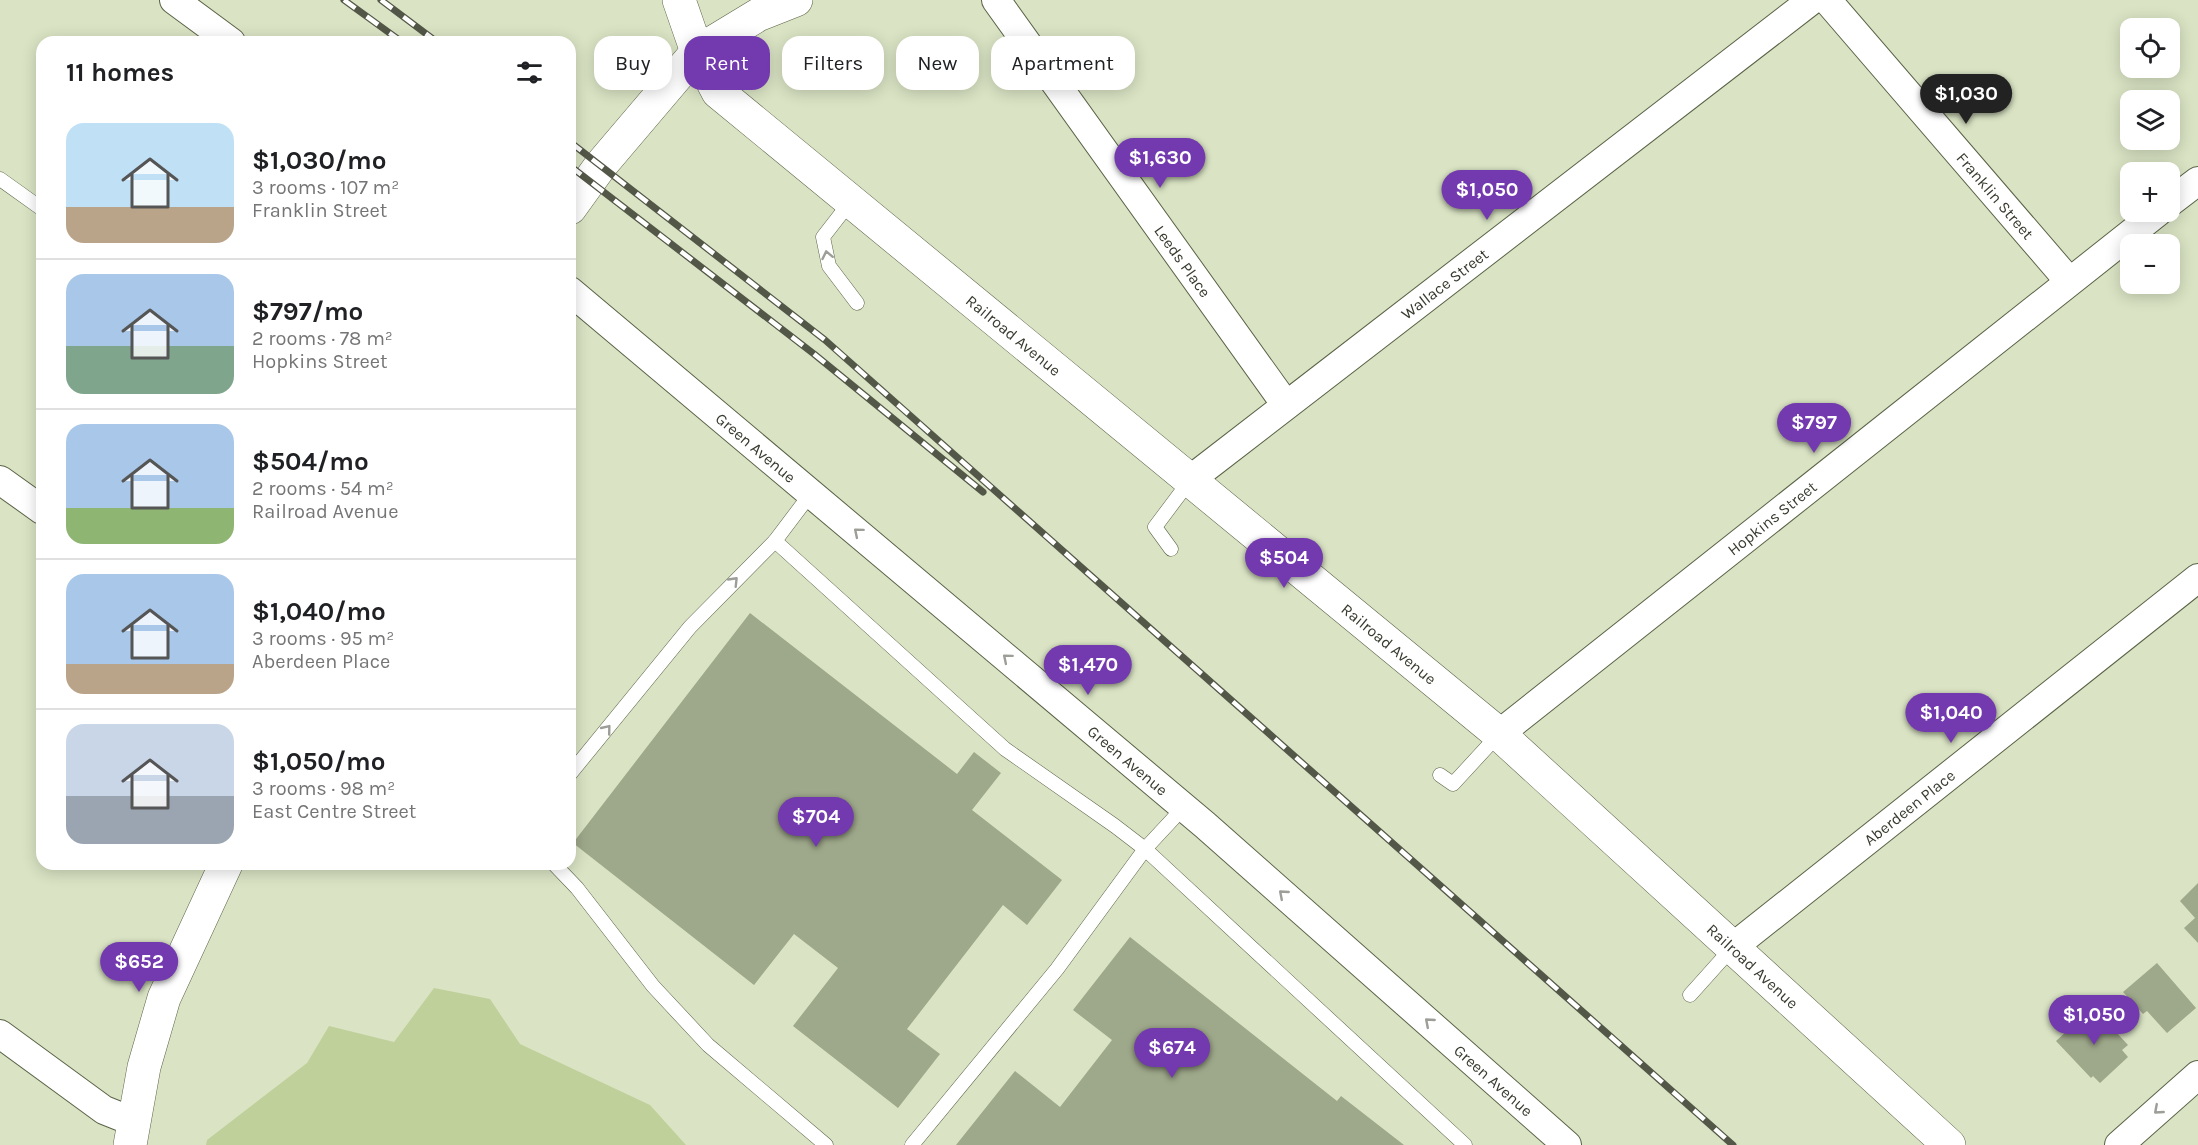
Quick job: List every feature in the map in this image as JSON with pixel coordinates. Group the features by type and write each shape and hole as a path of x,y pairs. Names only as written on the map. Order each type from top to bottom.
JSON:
{"street":[{"path":"174,0 223,36"},
{"name":"Railroad Avenue","path":"679,0 691,36"},
{"path":"723,36 758,15 796,0"},
{"name":"Leeds Place","path":"996,0 1286,405"},
{"name":"Wallace Street","path":"1191,479 1812,0"},
{"name":"Franklin Street","path":"1827,0 2068,281"},
{"path":"576,200 601,165 684,67"},
{"name":"Railroad Avenue","path":"717,90 1499,734 1950,1145"},
{"path":"2180,195 2198,181"},
{"name":"Hopkins Street","path":"1499,734 2145,222"},
{"name":"Green Avenue","path":"576,296 1184,807 1567,1145"},
{"path":"0,480 36,506"},
{"name":"Aberdeen Place","path":"1733,947 2198,578"},
{"path":"0,1034 132,1133 144,1067 164,998 223,870"},
{"path":"2119,1145 2198,1075"}],"lane":[{"path":"0,179 36,205"},
{"path":"851,201 823,237 829,266 857,303"},
{"path":"1172,549 1155,527 1191,479"},
{"path":"576,767 690,627 775,541 812,492"},
{"path":"775,541 1005,749 1145,849 1465,1145"},
{"path":"1440,775 1453,784 1499,734"},
{"path":"912,1145 1057,969 1145,849 1184,807"},
{"path":"560,870 577,888 653,986 708,1045 826,1145"},
{"path":"1690,995 1733,947"}],"green space":[{"path":"434,988 490,999 520,1044 650,1105 686,1145 206,1145 207,1140 307,1063 329,1026 394,1042"}],"building":[{"path":"750,613 957,774 974,752 1001,773 972,810 1062,880 1027,925 1003,905 907,1029 940,1054 898,1108 793,1026 838,968 794,934 754,985 576,845 576,839"},
{"path":"2198,883 2198,943 2184,928 2195,918 2180,901"},
{"path":"1130,937 1337,1101 1341,1096 1404,1145 956,1145 1015,1071 1060,1107 1112,1040 1073,1010"},
{"path":"2157,963 2196,1008 2167,1033 2147,1011 2143,1014 2123,992"},
{"path":"2093,1007 2128,1045 2122,1050 2128,1057 2100,1083 2093,1076 2091,1078 2056,1041"}],"railway":[{"path":"344,0 394,36"},
{"path":"381,0 429,36"},
{"path":"576,147 825,340 1733,1145"},
{"path":"576,171 814,354 983,492"}]}
